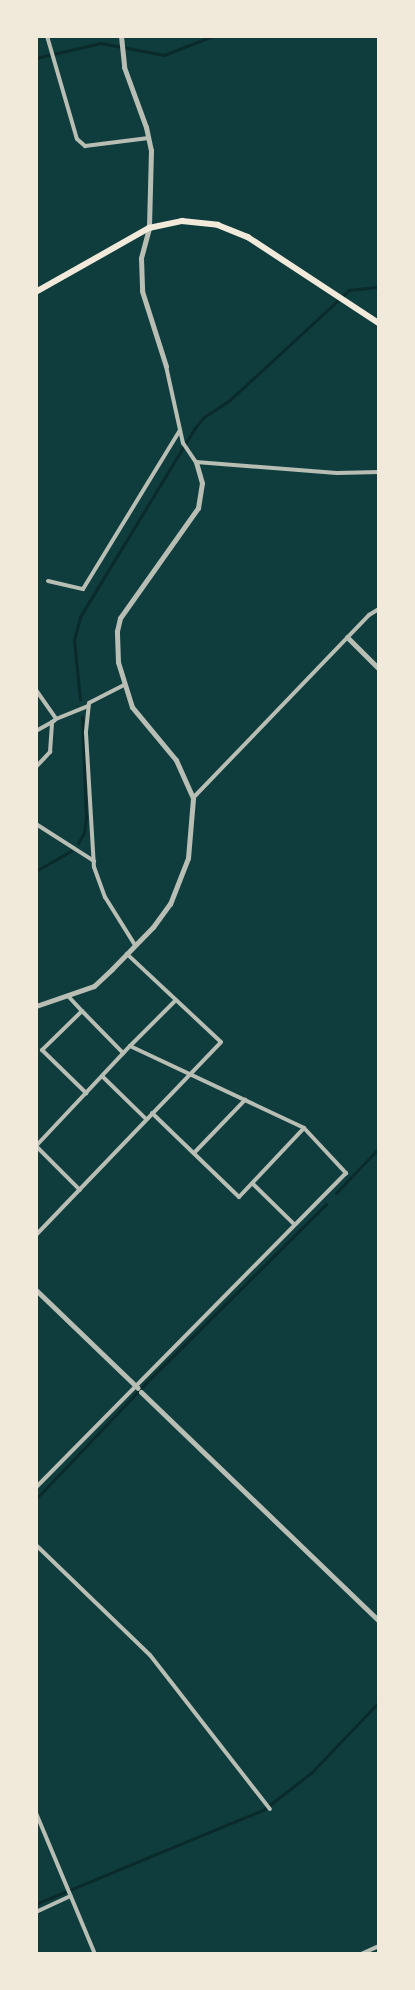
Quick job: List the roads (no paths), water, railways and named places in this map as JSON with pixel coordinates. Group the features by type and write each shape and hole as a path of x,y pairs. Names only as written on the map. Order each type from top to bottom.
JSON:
{"main road":[{"path":"36,292 149,228 182,221 218,225 248,237 379,323"}],"street":[{"path":"47,36 52,60 77,140 85,146 148,138"},
{"path":"36,1006 94,986 135,946 170,904 180,881 192,832 193,798 176,760 132,707 124,685 118,654 117,632 120,618 198,508 202,483 196,462 183,443 166,366 142,291 141,258 149,228 151,150 123,59 121,39"},
{"path":"48,581 83,589 180,430"},
{"path":"196,462 336,474 379,472"},
{"path":"193,798 347,637 379,609"},
{"path":"347,637 379,669"},
{"path":"36,730 88,706 100,695 124,685"},
{"path":"36,690 55,720 50,752 36,767"},
{"path":"88,706 86,733 94,861 105,897 135,946"},
{"path":"36,824 94,861"},
{"path":"36,1236 221,1042 127,954"},
{"path":"68,996 123,1053"},
{"path":"80,1190 36,1146 103,1077 123,1053 176,1000"},
{"path":"82,1011 42,1050 86,1093"},
{"path":"36,1487 138,1389 294,1224 346,1173 304,1128 192,1073 130,1046"},
{"path":"103,1077 146,1119"},
{"path":"194,1153 245,1100"},
{"path":"152,1114 239,1196 253,1184 304,1128"},
{"path":"253,1184 294,1224"},
{"path":"36,1290 379,1621"},
{"path":"36,1545 150,1655 270,1809"},
{"path":"36,1813 95,1954"},
{"path":"36,1912 70,1895"},
{"path":"361,1954 379,1946"}],"waterway":[{"path":"36,58 101,43 164,55 213,36"},
{"path":"80,700 74,640 80,617 195,428 204,417 230,400 349,290 379,287"},
{"path":"78,843 84,833 86,818 82,717"},
{"path":"36,871 71,851"},
{"path":"336,1193 379,1148"},
{"path":"36,1499 145,1384 326,1204"},
{"path":"36,1904 263,1810 311,1773 379,1702"}]}
